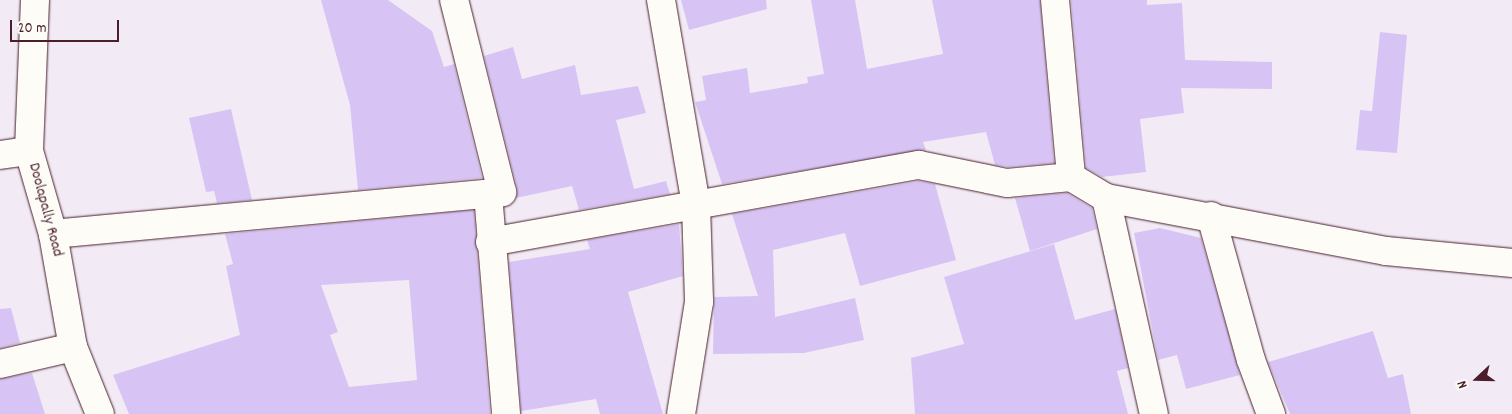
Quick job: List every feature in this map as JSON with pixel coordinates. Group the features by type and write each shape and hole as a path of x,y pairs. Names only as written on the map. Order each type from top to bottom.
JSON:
{"street":[{"name":"Doolapally Road","path":"35,0 29,151 54,234 73,347 100,414"},
{"path":"54,234 502,192 454,0"},
{"path":"661,0 696,205 699,302 682,414"},
{"path":"1055,0 1071,176"},
{"path":"0,155 29,151"},
{"path":"490,242 919,165 1007,183 1071,176 1106,198 1211,216 1386,251 1512,263"},
{"path":"488,194 490,242 506,414"},
{"path":"1106,198 1154,414"},
{"path":"1211,216 1251,360 1271,414"},
{"path":"0,364 73,347"}],"building":[{"path":"321,0 388,0 432,31 444,67 454,64 482,178 358,190 350,105"},
{"path":"681,0 766,0 767,9 689,30"},
{"path":"811,0 855,0 867,69 943,54 932,0 1040,0 1054,163 1008,167 995,165 986,132 923,142 926,150 722,184 695,102 706,100 702,76 747,68 750,93 808,83 807,77 824,74"},
{"path":"1071,0 1147,0 1147,5 1182,3 1185,60 1272,62 1272,89 1181,88 1184,113 1140,119 1146,172 1102,177 1086,168"},
{"path":"1380,32 1407,35 1397,153 1356,150 1360,110 1372,111"},
{"path":"513,47 522,79 575,65 581,95 638,86 646,113 616,120 634,189 666,181 670,194 579,210 572,186 516,198 517,188 484,56"},
{"path":"231,109 252,200 217,203 214,191 206,192 189,118"},
{"path":"919,181 935,184 956,260 860,286 845,233 773,250 775,317 855,298 864,340 804,353 713,354 714,297 758,296 732,214"},
{"path":"1067,193 1092,208 1097,229 1030,251 1015,198"},
{"path":"474,210 490,414 129,414 113,375 240,335 226,266 233,264 225,234","holes":["409,280 417,380 349,387 330,335 338,332 321,285"]},
{"path":"679,224 683,276 628,292 663,414 600,414 596,399 521,411 509,262 590,249 587,240"},
{"path":"1160,228 1201,238 1240,375 1186,389 1177,355 1158,360 1134,233"},
{"path":"1054,244 1075,320 1115,309 1128,368 1117,371 1128,414 915,414 911,358 964,344 944,277"},
{"path":"11,308 20,343 0,348 0,309"},
{"path":"1373,331 1388,378 1403,374 1411,414 1290,414 1268,362"},
{"path":"32,373 45,414 0,414 0,379"}]}
